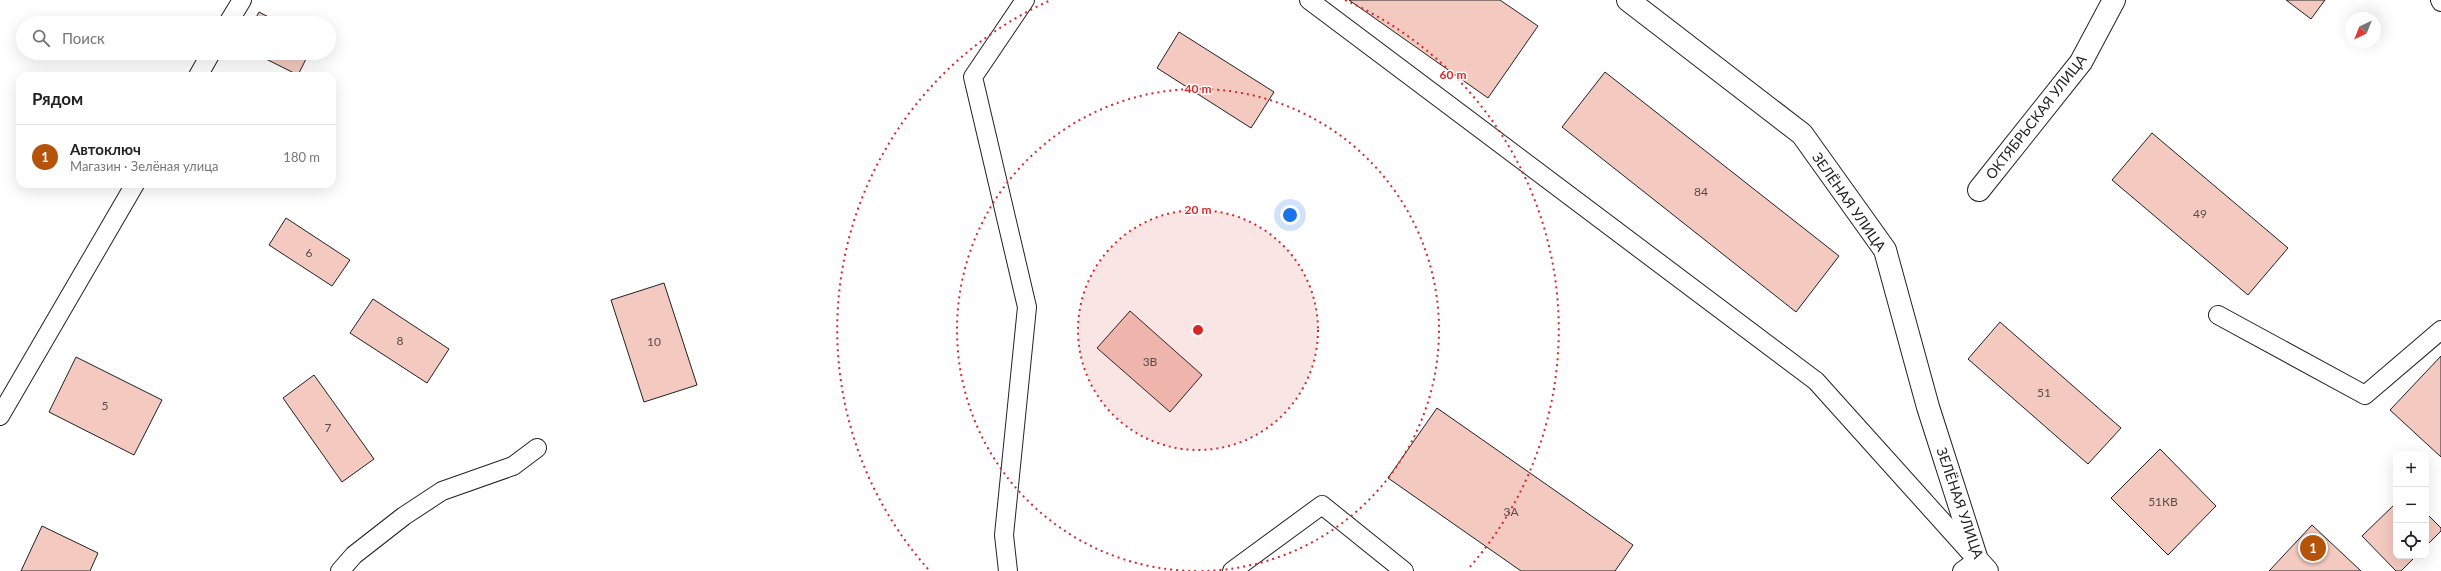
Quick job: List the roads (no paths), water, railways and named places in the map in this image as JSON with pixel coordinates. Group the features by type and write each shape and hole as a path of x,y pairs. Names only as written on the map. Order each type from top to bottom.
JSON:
{"street":[{"name":"ЗЕЛЁНАЯ УЛИЦА","path":"1628,0 1802,134 1885,250 1928,408 1975,567"},
{"name":"ОКТЯБРЬСКАЯ УЛИЦА","path":"1980,190 2081,62 2114,0"}],"lane":[{"path":"232,16 242,0"},
{"path":"1008,571 1004,535 1027,307 973,77 1025,0"},
{"path":"1309,0 1816,381 1975,567"},
{"path":"200,72 207,60"},
{"path":"0,416 133,188"},
{"path":"2218,316 2365,396 2441,330"},
{"path":"340,571 354,556 404,516 442,491 514,466 538,448"},
{"path":"1232,571 1322,504 1404,571"}],"place":[{"name":"Автоключ","path":"2313,548"}]}
